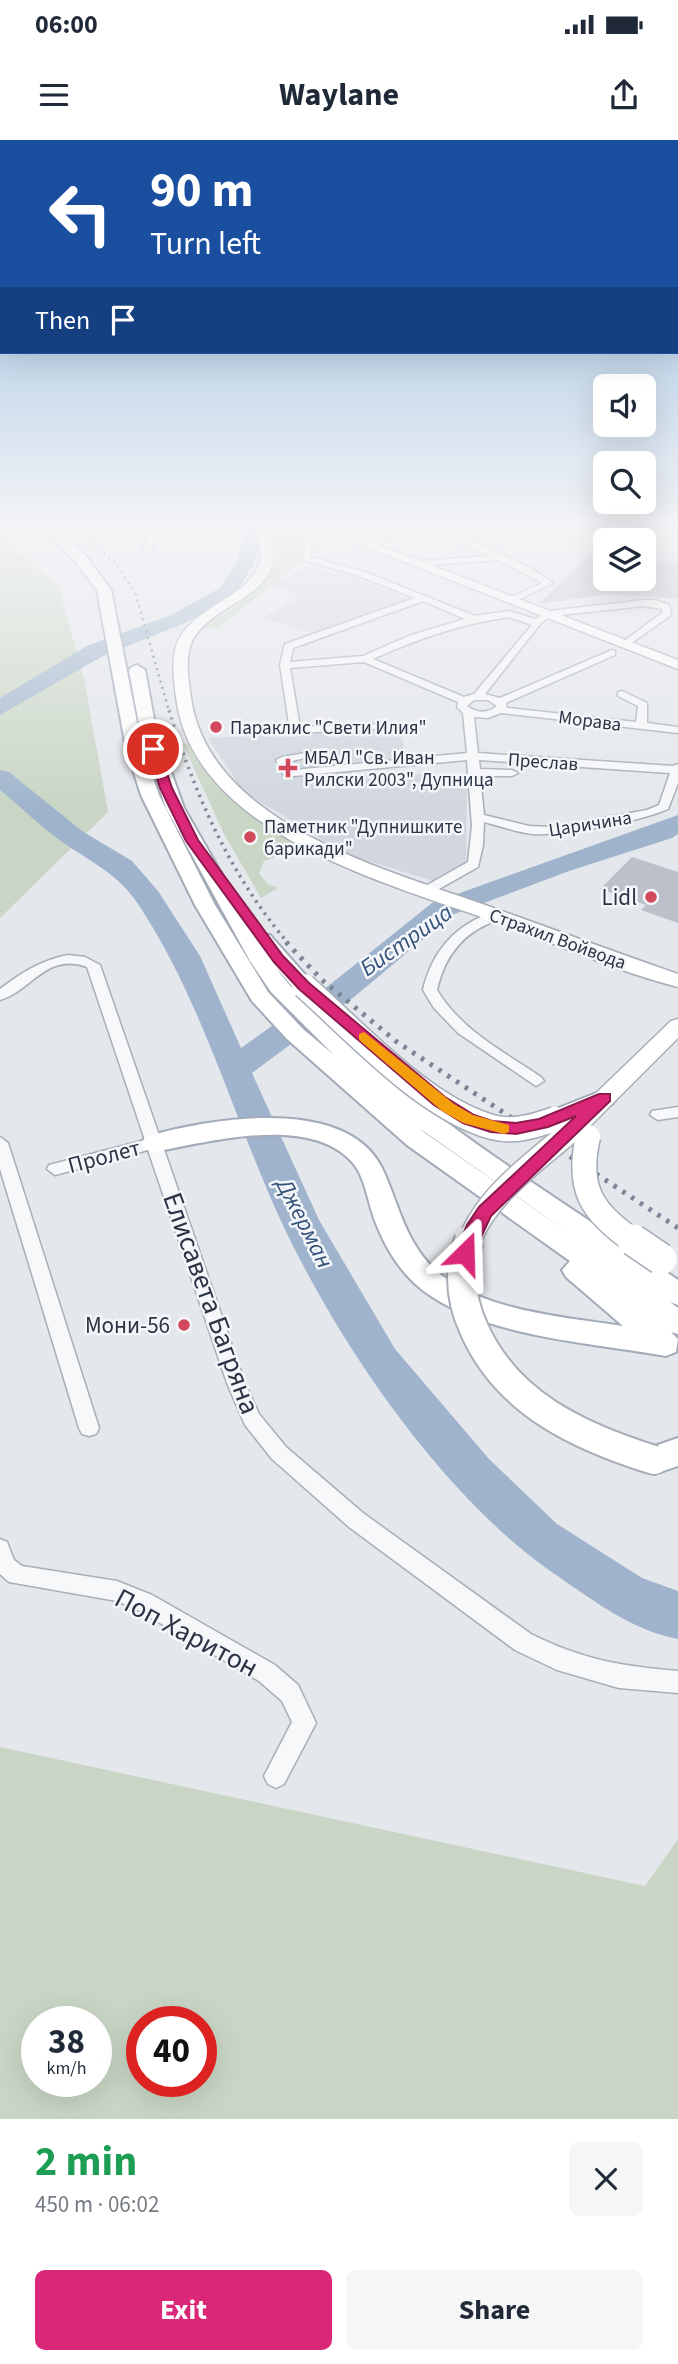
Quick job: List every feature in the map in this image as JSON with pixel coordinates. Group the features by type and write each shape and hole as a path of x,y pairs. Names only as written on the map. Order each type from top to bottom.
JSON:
{"main road":[{"path":"112,622 125,651 159,769 192,841 256,931 305,1029 416,1139 674,1340"},
{"path":"125,651 134,748 158,814 234,958 458,1114 502,1128 571,1129 604,1098"},
{"path":"305,1029 426,1121 678,1294"},
{"path":"571,1129 604,1098"},
{"path":"153,1143 279,1127 306,1127 330,1132 360,1154 368,1165 386,1217 400,1246 425,1276 452,1296 508,1315 674,1340"},
{"path":"571,1129 585,1189 594,1207 618,1230 678,1270"}],"street":[{"name":"Страхил Войвода","path":"201,622 184,646 181,670 184,704 197,746 227,784 299,835 344,860 678,981"},
{"path":"355,622 288,646 285,665 295,730 373,727"},
{"path":"285,665 365,659 414,637 466,622"},
{"path":"466,706 537,625 536,622"},
{"path":"570,622 678,666"},
{"path":"626,644 655,622"},
{"path":"365,659 487,715 611,653"},
{"path":"662,658 678,660"},
{"path":"622,694 643,705 641,726"},
{"path":"477,696 501,706"},
{"path":"426,891 474,864 478,844 477,817 466,706"},
{"name":"Морава","path":"501,706 678,730"},
{"name":"Преслав","path":"313,753 282,760 287,772 471,756 677,768"},
{"name":"Царичина","path":"477,817 529,830 552,831 650,813 664,807 677,768"},
{"path":"474,772 512,773"},
{"path":"489,913 438,960 430,990 441,1010 454,1023 536,1081"},
{"name":"Елисавета Багряна","path":"0,996 40,969 68,958 82,959 93,965 101,981 153,1143 236,1383 252,1419 279,1453 356,1520 523,1642 556,1659 619,1677 678,1682"},
{"path":"604,1098 678,1026"},
{"path":"658,1115 678,1112"},
{"path":"571,1129 489,1208 476,1225 463,1265 464,1301 476,1336 493,1365 532,1405 591,1439 670,1459"},
{"path":"0,1143 6,1183 89,1428"},
{"name":"Пролет","path":"55,1169 153,1143"},
{"name":"Поп Харитон","path":"0,1549 6,1566 17,1574 117,1591 144,1602 267,1673 290,1693 300,1709 304,1723 276,1776"}],"shaded area":[{"path":"277,622 342,622 312,633"},
{"path":"355,730 400,731 407,759 346,762 352,774 467,775 466,863 433,881 345,854 243,791 208,738"}],"green space":[{"path":"0,622 68,622 84,678 108,812 0,918"},
{"path":"212,622 225,622 219,627 204,628"},
{"path":"188,743 210,776 226,792 314,855 293,851 264,861 259,874 268,884 278,888 261,898 224,834 183,744"},
{"path":"0,1747 645,1886 678,1839 678,2119 0,2119"}],"building":[{"name":"Lidl","path":"632,857 678,872 678,923 641,910 646,905 600,889"}],"waterway":[{"name":"Джерман","path":"0,708 95,651 169,622"},
{"name":"Джерман","path":"0,777 73,837 122,867 148,897 185,956 301,1223 380,1361 473,1473 541,1539 625,1594 666,1613 678,1615"},
{"name":"Бистрица","path":"235,1069 343,990 426,919 442,909 559,865 663,832 678,823"}],"railway":[{"path":"144,622 169,711"},
{"path":"169,710 190,773 216,833 249,890 288,943"},
{"path":"286,942 322,980 397,1042 678,1228"}],"slow traffic":[{"path":"364,1037 448,1108 468,1119 504,1128"}],"place":[{"name":"Параклис \"Свети Илия\"","path":"216,727"},
{"name":"МБАЛ \"Св. Иван Рилски 2003\", Дупница","path":"288,768"},
{"name":"Паметник \"Дупнишките барикади\"","path":"250,837"},
{"name":"Lidl","path":"651,897"},
{"name":"Мони-56","path":"184,1325"}],"route":[{"path":"153,749 166,788 192,841 278,959 304,986 439,1101 468,1119 491,1126 516,1129 542,1124 604,1098 485,1212 476,1225 465,1253"}]}
